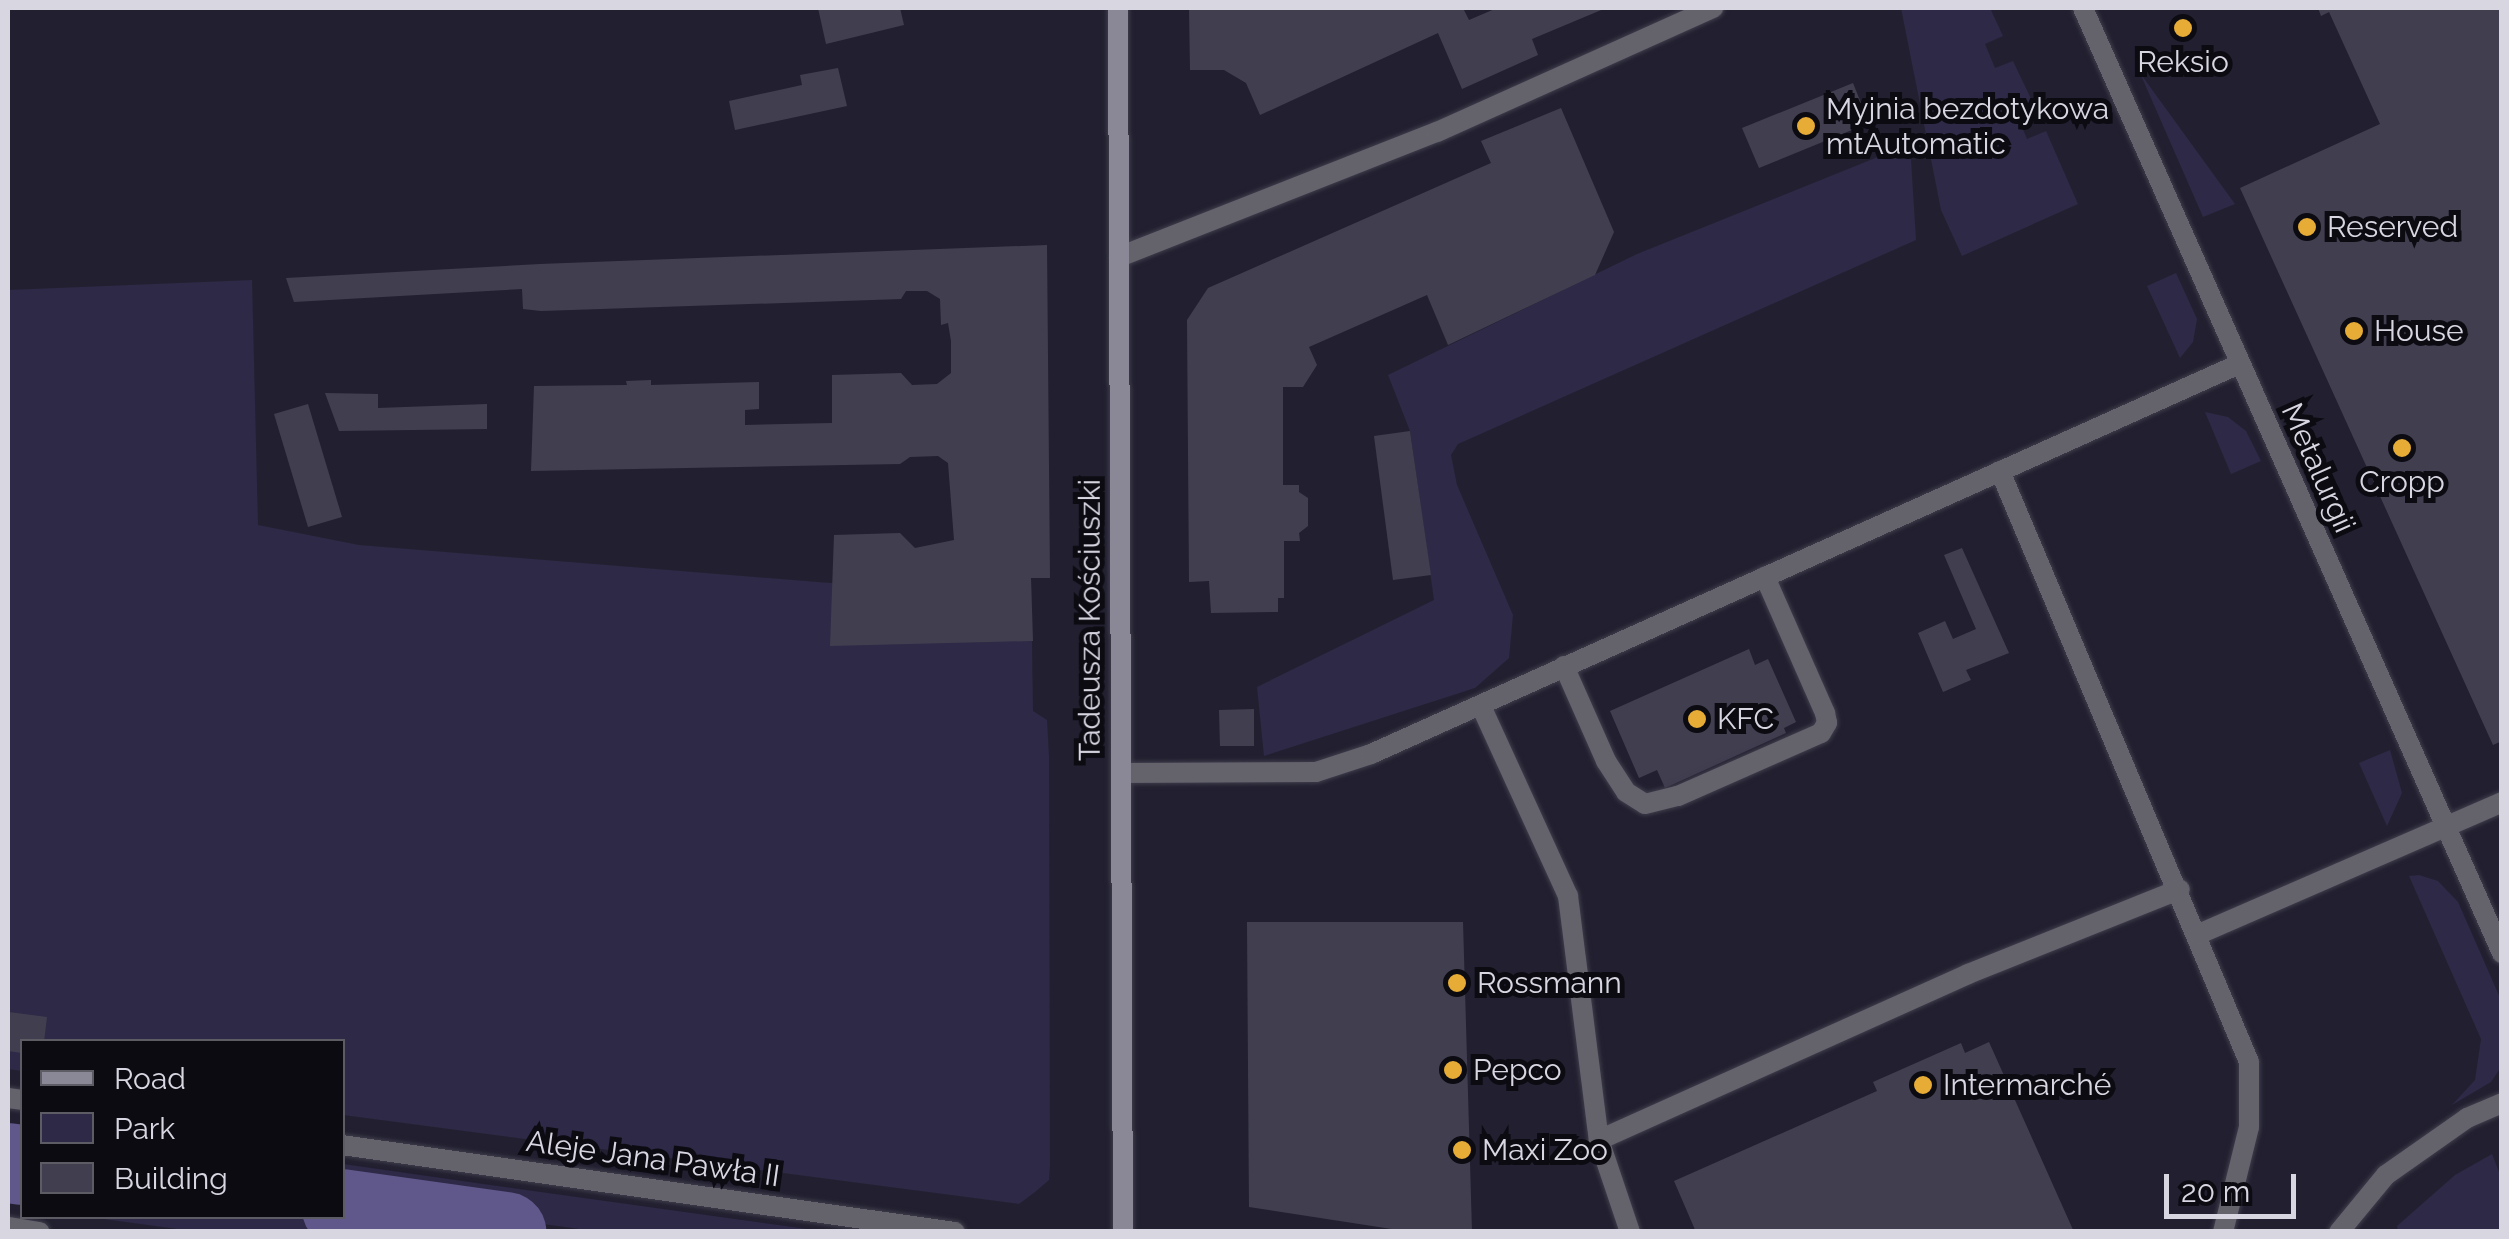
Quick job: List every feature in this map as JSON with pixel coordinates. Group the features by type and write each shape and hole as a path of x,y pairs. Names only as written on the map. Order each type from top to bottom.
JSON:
{"street":[{"name":"Tadeusza Kościuszki","path":"1118,8 1123,1232"},
{"path":"1118,257 1437,132 1713,8"},
{"name":"Metalurgii","path":"2082,8 2502,953"},
{"path":"1121,773 1316,772 1371,754 2238,364"},
{"path":"2000,470 2250,1062 2249,1127 2224,1232"},
{"path":"1564,666 1606,761 1626,792 1645,804 1678,796 1820,733 1825,729 1825,713 1765,576"},
{"path":"1481,706 1568,896 1599,1140 1630,1232"},
{"path":"2199,934 2502,802"},
{"path":"1599,1140 1968,974 2180,889"},
{"path":"2339,1232 2386,1175 2467,1118 2502,1103"},
{"name":"Aleje Jana Pawła II","path":"345,1145 955,1232"},
{"path":"8,1227 40,1232"}],"green space":[{"path":"1901,8 1990,8 2003,36 1985,44 1995,68 2013,61 2035,107 2017,115 2027,139 2046,131 2078,204 1962,256 1941,210"},
{"path":"2140,73 2235,204 2203,217"},
{"path":"1910,144 1916,240 1458,444 1451,455 1457,485 1513,615 1509,658 1475,688 1264,756 1257,687 1434,600 1410,431 1388,375 1637,254"},
{"path":"2176,273 2197,319 2193,342 2180,358 2147,286"},
{"path":"252,280 258,525 359,545 830,583 1031,578 1033,711 1047,720 1049,756 1049,1180 1019,1204 345,1115 345,1039 20,1039 20,1071 8,1069 8,290"},
{"path":"2205,412 2228,417 2246,431 2261,461 2231,474"},
{"path":"2390,750 2402,793 2387,826 2359,763"},
{"path":"2409,876 2438,881 2458,902 2501,1000 2501,1067 2491,1082 2452,1105 2475,1080 2481,1039"},
{"path":"2492,1154 2501,1177 2501,1231 2398,1231 2397,1226 2455,1175"},
{"path":"345,1164 822,1231 594,1231 345,1197"},
{"path":"345,1217 446,1231 199,1232 104,1219"}],"building":[{"path":"818,8 900,8 904,25 826,44"},
{"path":"1189,8 1463,8 1469,20 1497,8 1606,8 1532,39 1538,55 1462,89 1438,33 1260,115 1246,83 1224,70 1190,70"},
{"path":"2318,8 2502,8 2502,741 2493,745 2240,188 2380,124 2329,12 2321,16"},
{"path":"838,68 847,106 735,130 729,101 802,85 800,75"},
{"name":"Myjnia bezdotykowa mtAutomatic","path":"1853,83 1869,123 1759,168 1742,128"},
{"path":"1561,108 1614,232 1595,275 1448,345 1427,295 1309,347 1317,365 1303,387 1283,387 1283,485 1299,485 1299,492 1308,498 1308,526 1299,533 1300,541 1284,541 1284,598 1278,598 1278,612 1211,613 1209,581 1189,582 1187,320 1208,288 1491,163 1481,141"},
{"path":"1047,245 1050,578 1031,578 1033,641 830,646 834,535 900,533 915,548 954,540 948,463 938,456 910,457 900,464 531,471 534,386 627,385 626,381 651,380 651,385 759,382 759,409 745,410 745,425 832,423 832,375 901,373 912,385 937,384 951,373 951,341 948,323 941,325 940,299 927,291 906,291 901,299 541,311 523,309 522,289 294,302 286,278 540,264"},
{"path":"325,393 378,394 378,408 487,404 487,429 339,431"},
{"path":"308,404 342,517 308,527 274,414"},
{"path":"1410,431 1431,575 1393,580 1374,436"},
{"path":"1962,548 2009,653 1966,670 1971,680 1943,692 1918,633 1945,621 1953,639 1976,629 1944,555"},
{"name":"KFC","path":"1749,649 1755,665 1768,659 1796,722 1784,728 1786,733 1665,788 1657,770 1639,778 1610,711"},
{"path":"1254,709 1254,746 1220,746 1219,710"},
{"path":"1247,922 1463,922 1472,1232 1411,1232 1249,1207"},
{"path":"9,1012 47,1017 44,1039 20,1039 20,1053 8,1051"},
{"path":"1989,1042 2074,1232 1696,1232 1674,1181 1877,1091 1873,1082 1961,1043 1965,1053"}],"waterway":[{"path":"8,1163 20,1165"},
{"path":"345,1209 506,1232"}],"place":[{"name":"Reksio","path":"2183,28"},
{"name":"Myjnia bezdotykowa mtAutomatic","path":"1806,126"},
{"name":"Reserved","path":"2307,227"},
{"name":"House","path":"2354,331"},
{"name":"Cropp","path":"2402,448"},
{"name":"KFC","path":"1697,719"},
{"name":"Rossmann","path":"1457,983"},
{"name":"Pepco","path":"1453,1070"},
{"name":"Intermarché","path":"1923,1085"},
{"name":"Maxi Zoo","path":"1462,1150"}]}
